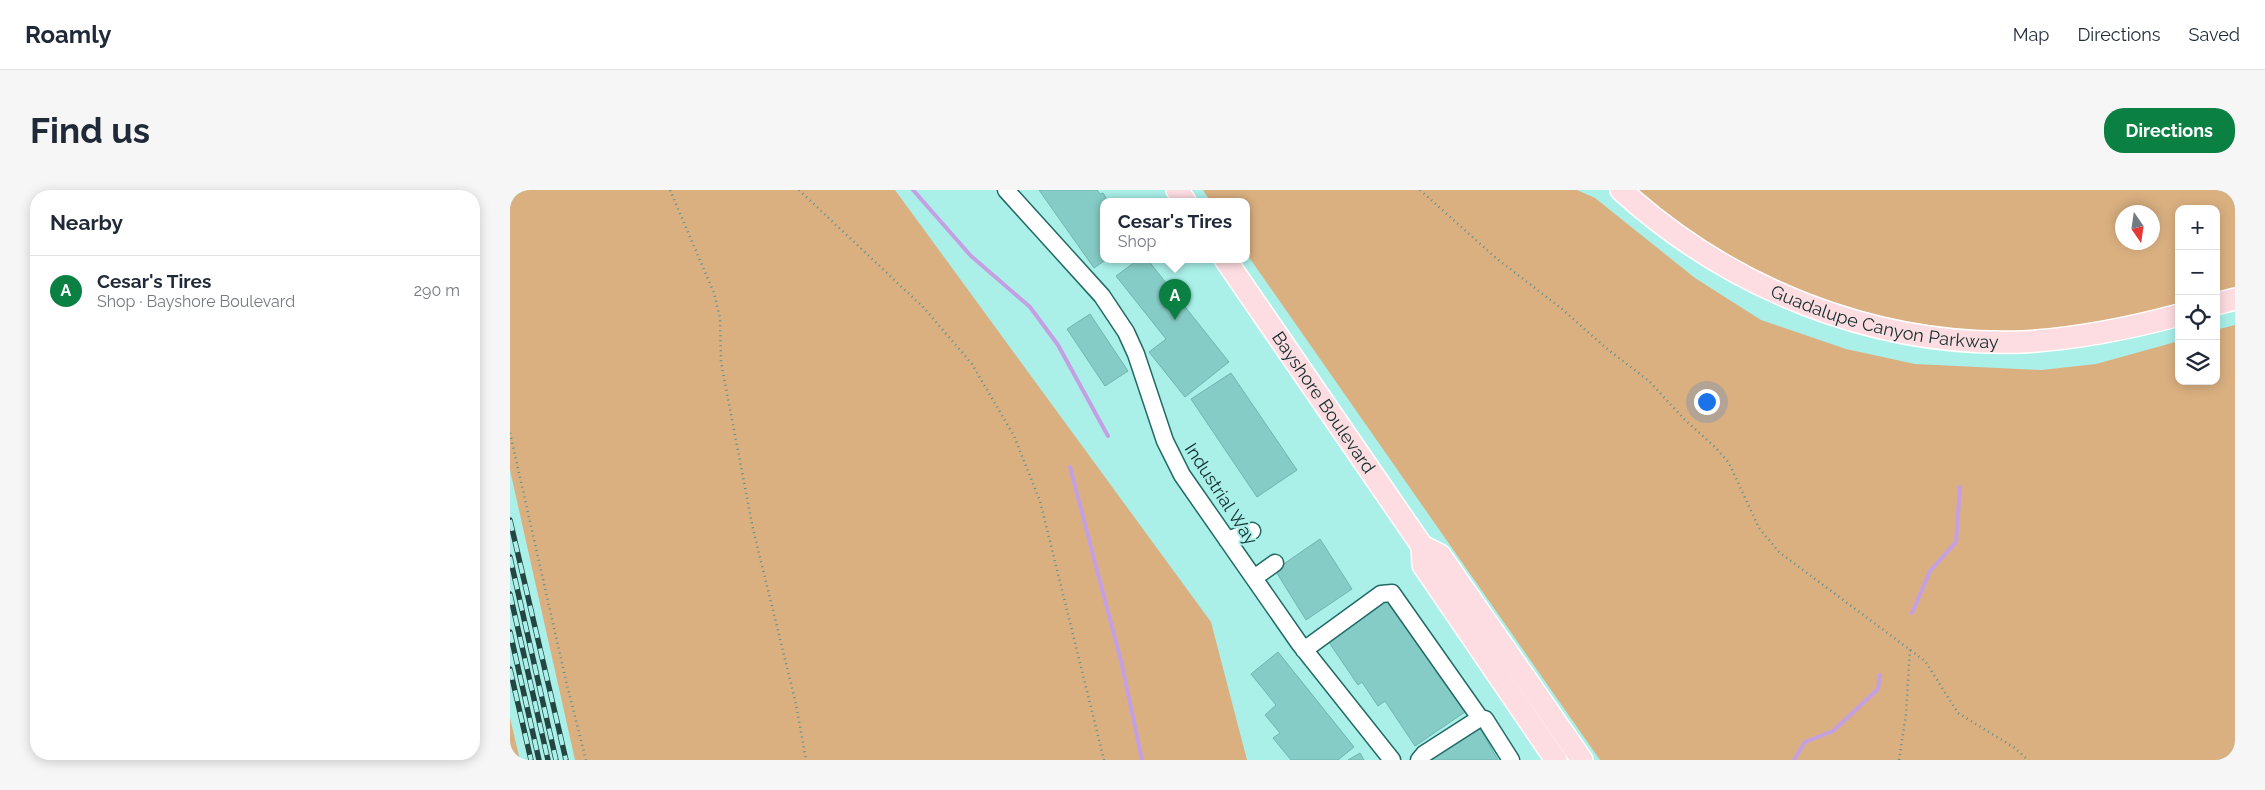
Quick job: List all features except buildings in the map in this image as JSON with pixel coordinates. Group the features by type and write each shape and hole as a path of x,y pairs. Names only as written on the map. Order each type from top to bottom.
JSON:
{"main road":[{"name":"Guadalupe Canyon Parkway","path":"1621,190 1681,239 1744,278 1803,304 1883,328 1956,339 2021,342 2104,333 2175,316"},
{"name":"Bayshore Boulevard","path":"1227,263 1422,546 1440,555 1582,760"},
{"path":"2220,303 2235,299"},
{"name":"Bayshore Boulevard","path":"1422,546 1423,565 1556,760"}],"street":[{"name":"Industrial Way","path":"1006,190 1102,296 1114,313 1136,354 1172,458 1301,646 1392,760"},
{"path":"1227,540 1252,531"},
{"path":"1254,578 1275,563"},
{"path":"1301,646 1381,594 1392,593 1480,718 1485,719 1511,760"},
{"path":"1301,646 1316,631"},
{"path":"1419,760 1424,754 1480,718"}],"path":[{"path":"670,190 716,301 720,318 720,362 751,520 796,704 806,760"},
{"path":"799,190 930,315 972,364 1014,436 1040,501 1104,760"},
{"path":"1420,190 1496,258 1562,308 1606,348 1649,381 1685,420 1715,447 1729,463 1759,528 1780,552 1910,648 1925,661 1958,713 2016,748 2028,760"},
{"path":"510,433 566,681 586,760"},
{"path":"1899,760 1906,714 1910,648"}],"shaded area":[{"path":"524,190 895,190 1211,622 1247,760 575,760 510,470 510,199"},
{"path":"1203,190 1577,190 1595,198 1695,278 1761,320 1846,349 1915,364 2041,370 2096,364 2175,342 2175,385 2220,385 2220,329 2235,325 2235,760 1600,760 1250,259 1250,198 1208,198"},
{"path":"1621,190 2235,190 2235,299 2220,303 2220,205 2175,205 2175,316 1993,341 1803,304"},
{"path":"510,718 520,760 510,760"}],"waterway":[{"path":"913,190 971,256 1030,307 1058,345 1108,436"},
{"path":"1070,467 1122,665 1142,760"},
{"path":"1912,613 1930,571 1956,542 1960,487"},
{"path":"1794,760 1805,742 1833,731 1878,689 1880,675"}],"railway":[{"path":"510,520 566,760"},
{"path":"510,557 556,760"},
{"path":"510,594 548,760"},
{"path":"510,632 539,760"},
{"path":"510,669 531,760"}],"place":[{"name":"Cesar's Tires","path":"1175,320"}]}
